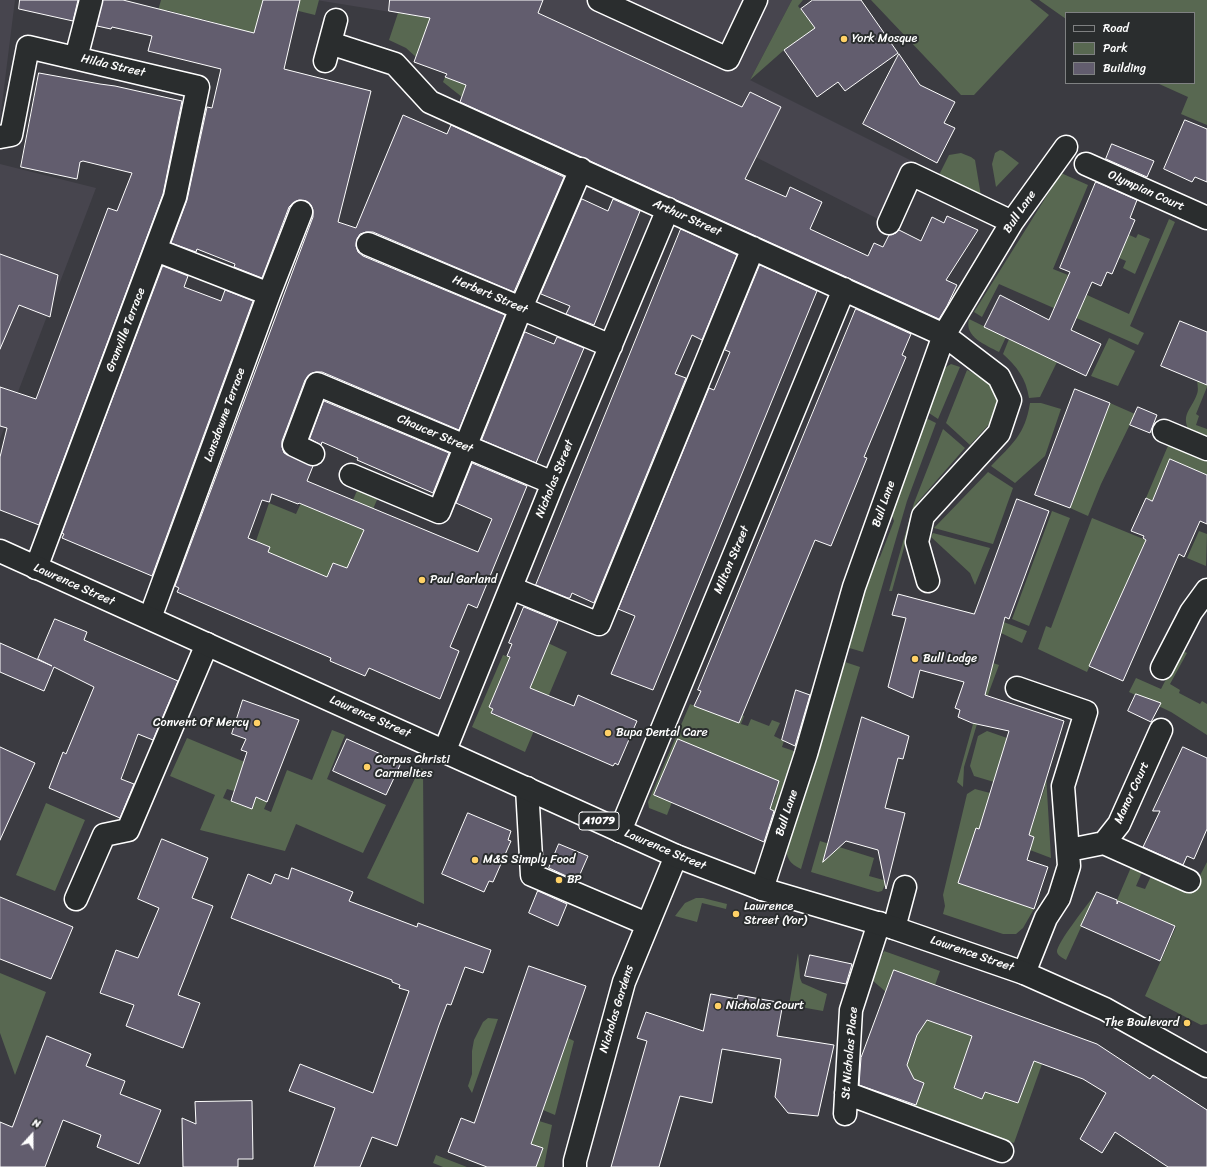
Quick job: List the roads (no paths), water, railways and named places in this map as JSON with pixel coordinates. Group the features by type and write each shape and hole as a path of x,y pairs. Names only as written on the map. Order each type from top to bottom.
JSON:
{"street":[{"path":"76,58 91,0"},
{"path":"599,0 728,59 756,0"},
{"name":"Arthur Street","path":"336,20 327,52 395,64 430,102 581,169 944,335 999,377 1010,400 999,433 923,516 917,542 928,581"},
{"name":"Hilda Street","path":"0,137 11,135 28,46 198,87"},
{"name":"Granville Terrace","path":"36,568 175,197 198,87"},
{"name":"Bull Lane","path":"762,889 806,754 854,587 944,335 1012,222 1066,147"},
{"name":"Olympian Court","path":"1086,164 1207,218"},
{"path":"351,475 439,512 521,308 581,169"},
{"path":"889,223 911,174 1012,222"},
{"name":"Nicholas Street","path":"445,750 553,483 668,209"},
{"name":"Lansdowne Terrace","path":"150,618 269,294 301,212"},
{"name":"Herbert Street","path":"368,244 610,346"},
{"path":"511,588 599,624 753,248"},
{"path":"156,250 269,294"},
{"name":"Milton Street","path":"620,831 844,289"},
{"name":"Chaucer Street","path":"313,454 294,445 316,384 553,483"},
{"path":"1164,431 1207,449"},
{"name":"Lawrence Street","path":"0,551 445,750 676,856 762,889 886,926 1024,973 1105,1008 1207,1066"},
{"path":"1162,668 1191,612 1207,590"},
{"path":"76,899 104,835 128,830 207,644"},
{"path":"1017,688 1086,712 1063,786 1069,866 1059,898 1046,918 1024,973"},
{"name":"Manor Court","path":"1104,843 1118,824 1161,730"},
{"path":"527,788 532,875 647,924"},
{"path":"1069,850 1104,843 1189,881"},
{"name":"Nicholas Gardens","path":"575,1167 575,1161 611,1024 624,982 676,856"},
{"name":"St Nicholas Place","path":"905,887 886,926 851,1010 845,1103 1002,1151"}],"place":[{"name":"York Mosque","path":"844,39"},
{"name":"Paul Garland","path":"422,580"},
{"name":"Bull Lodge","path":"915,659"},
{"name":"Convent Of Mercy","path":"257,723"},
{"name":"Bupa Dental Care","path":"608,733"},
{"name":"Corpus Christi Carmelites","path":"367,767"},
{"name":"M&S Simply Food","path":"475,860"},
{"name":"BP","path":"559,880"},
{"name":"Lawrence Street (Yor)","path":"736,914"},
{"name":"Nicholas Court","path":"718,1006"},
{"name":"The Boulevard","path":"1187,1023"}]}
